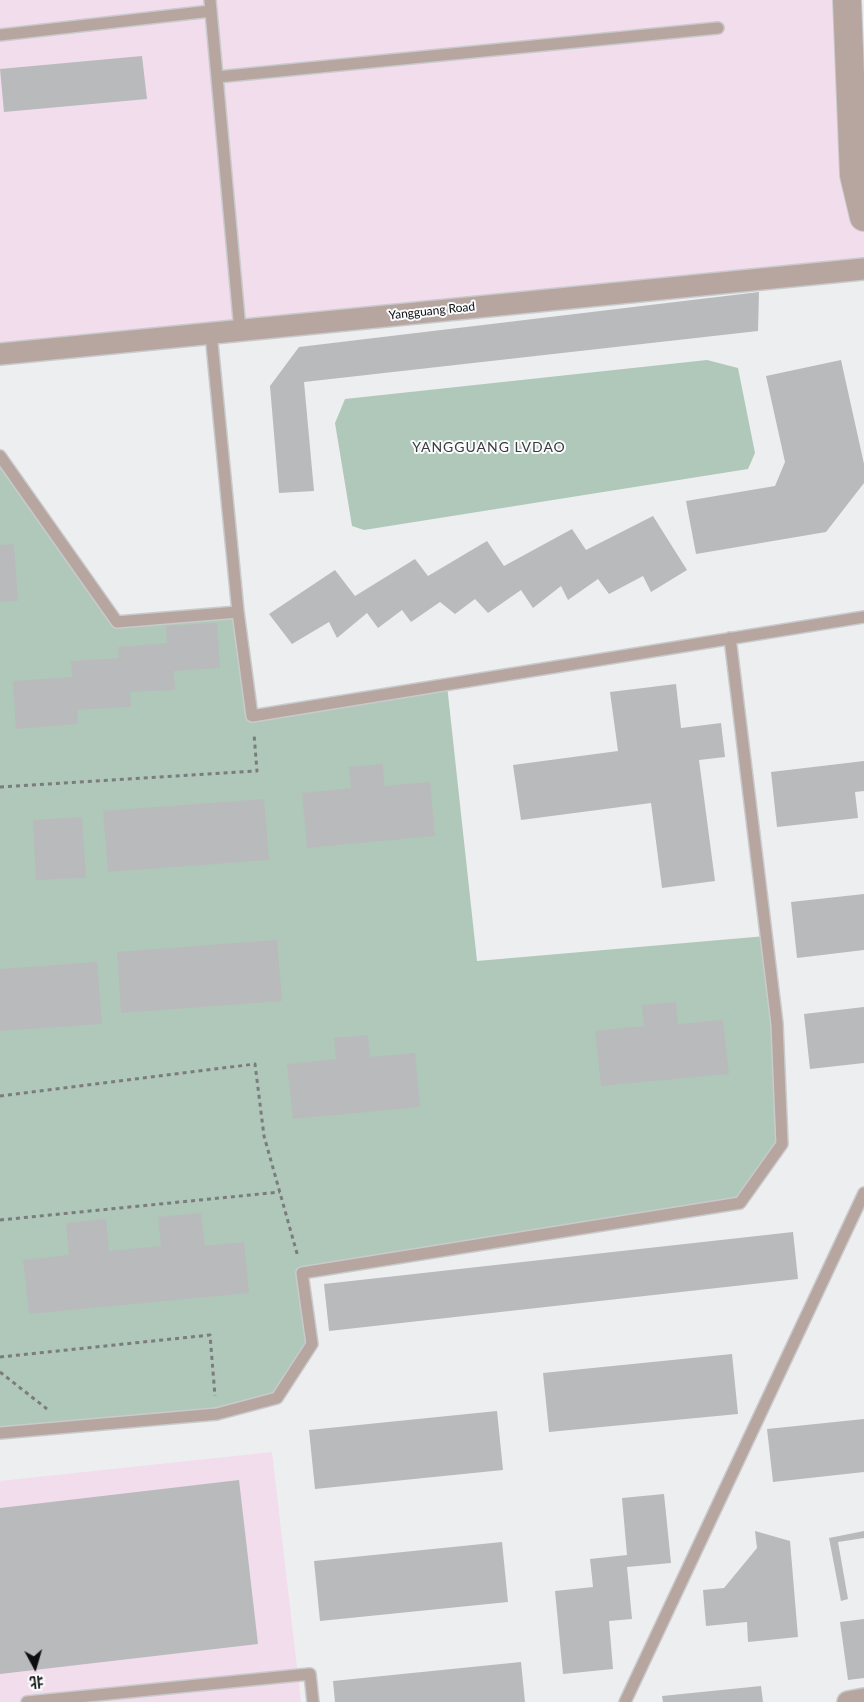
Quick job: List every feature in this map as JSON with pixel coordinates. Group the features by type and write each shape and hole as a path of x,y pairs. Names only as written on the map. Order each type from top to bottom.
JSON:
{"street":[{"path":"847,0 854,174 864,217"},
{"name":"Yangguang Road","path":"0,354 864,269"},
{"path":"848,1702 864,1699"}],"lane":[{"path":"0,35 210,6 240,330"},
{"path":"217,77 718,28"},
{"path":"211,333 238,612 252,716 864,617"},
{"path":"0,456 117,622 238,612"},
{"path":"0,1433 216,1414 277,1398 312,1344 302,1274 740,1203 782,1144 777,1024 730,638"},
{"path":"625,1702 864,1193"},
{"path":"27,1702 310,1674 313,1702"}],"path":[{"path":"0,787 257,771 252,716"},
{"path":"0,1096 255,1064 264,1136 302,1274"},
{"path":"0,1220 280,1192"},
{"path":"0,1357 210,1335 216,1414"},
{"path":"0,1372 70,1427"}],"shaded area":[{"path":"0,0 856,0 864,110 864,269 0,354"},
{"path":"272,1452 301,1702 0,1702 0,1481"}],"green space":[{"path":"707,360 738,368 755,453 748,469 364,530 352,526 335,423 345,399"},
{"path":"0,456 117,622 238,612 252,716 447,685 477,961 766,936 782,1144 740,1203 303,1273 312,1344 277,1398 217,1414 0,1433"}],"building":[{"path":"142,56 147,99 4,112 0,69"},
{"path":"759,292 758,331 304,382 314,491 279,493 270,386 299,347"},
{"path":"841,360 864,464 864,483 826,532 696,554 686,501 775,486 785,462 766,376"},
{"path":"653,516 687,570 651,592 643,576 609,594 598,579 568,600 561,586 533,608 521,590 488,613 475,599 455,614 440,602 411,622 402,610 378,628 367,613 337,638 329,622 292,644 269,614 335,570 355,596 415,559 428,576 487,541 504,566 572,529 586,550"},
{"path":"14,544 18,601 0,602 0,545"},
{"path":"217,623 220,668 174,671 175,690 130,692 131,707 77,710 78,724 16,729 13,681 72,677 71,661 119,658 118,647 167,643 166,626"},
{"path":"676,684 681,728 721,723 725,757 699,760 715,881 662,888 651,803 521,820 513,765 618,751 610,692"},
{"path":"864,761 864,791 855,792 858,818 777,827 771,772"},
{"path":"383,764 384,786 430,782 435,836 307,848 302,793 351,788 349,767"},
{"path":"264,799 269,860 108,872 103,811"},
{"path":"82,817 86,878 36,880 33,820"},
{"path":"864,894 864,950 797,958 791,902"},
{"path":"277,940 282,1001 121,1013 117,952"},
{"path":"97,962 102,1024 0,1031 0,969"},
{"path":"676,1002 678,1024 723,1020 729,1074 601,1086 595,1031 644,1026 642,1005"},
{"path":"864,1007 864,1063 810,1069 804,1014"},
{"path":"368,1035 370,1057 415,1053 420,1107 293,1119 287,1064 336,1059 334,1038"},
{"path":"201,1213 205,1246 244,1242 249,1293 29,1314 23,1260 69,1255 66,1223 106,1219 109,1251 161,1246 158,1217"},
{"path":"793,1232 798,1279 329,1331 324,1284"},
{"path":"732,1354 738,1414 549,1432 543,1373"},
{"path":"497,1411 503,1470 315,1489 309,1430"},
{"path":"864,1419 864,1472 773,1482 767,1429"},
{"path":"239,1480 258,1644 0,1674 0,1508"},
{"path":"664,1494 671,1563 627,1567 632,1619 609,1621 613,1669 563,1674 555,1591 593,1587 590,1559 627,1555 622,1498"},
{"path":"755,1531 790,1541 798,1637 748,1642 747,1622 706,1626 703,1590 724,1588 757,1548"},
{"path":"864,1531 864,1538 838,1542 848,1599 841,1601 829,1538"},
{"path":"502,1542 508,1602 320,1621 314,1561"},
{"path":"864,1619 864,1678 848,1680 840,1622"},
{"path":"521,1662 525,1702 335,1702 333,1681"},
{"path":"761,1686 763,1702 663,1702 662,1696"}],"district":[{"name":"YANGGUANG LVDAO","path":"489,447"}]}
